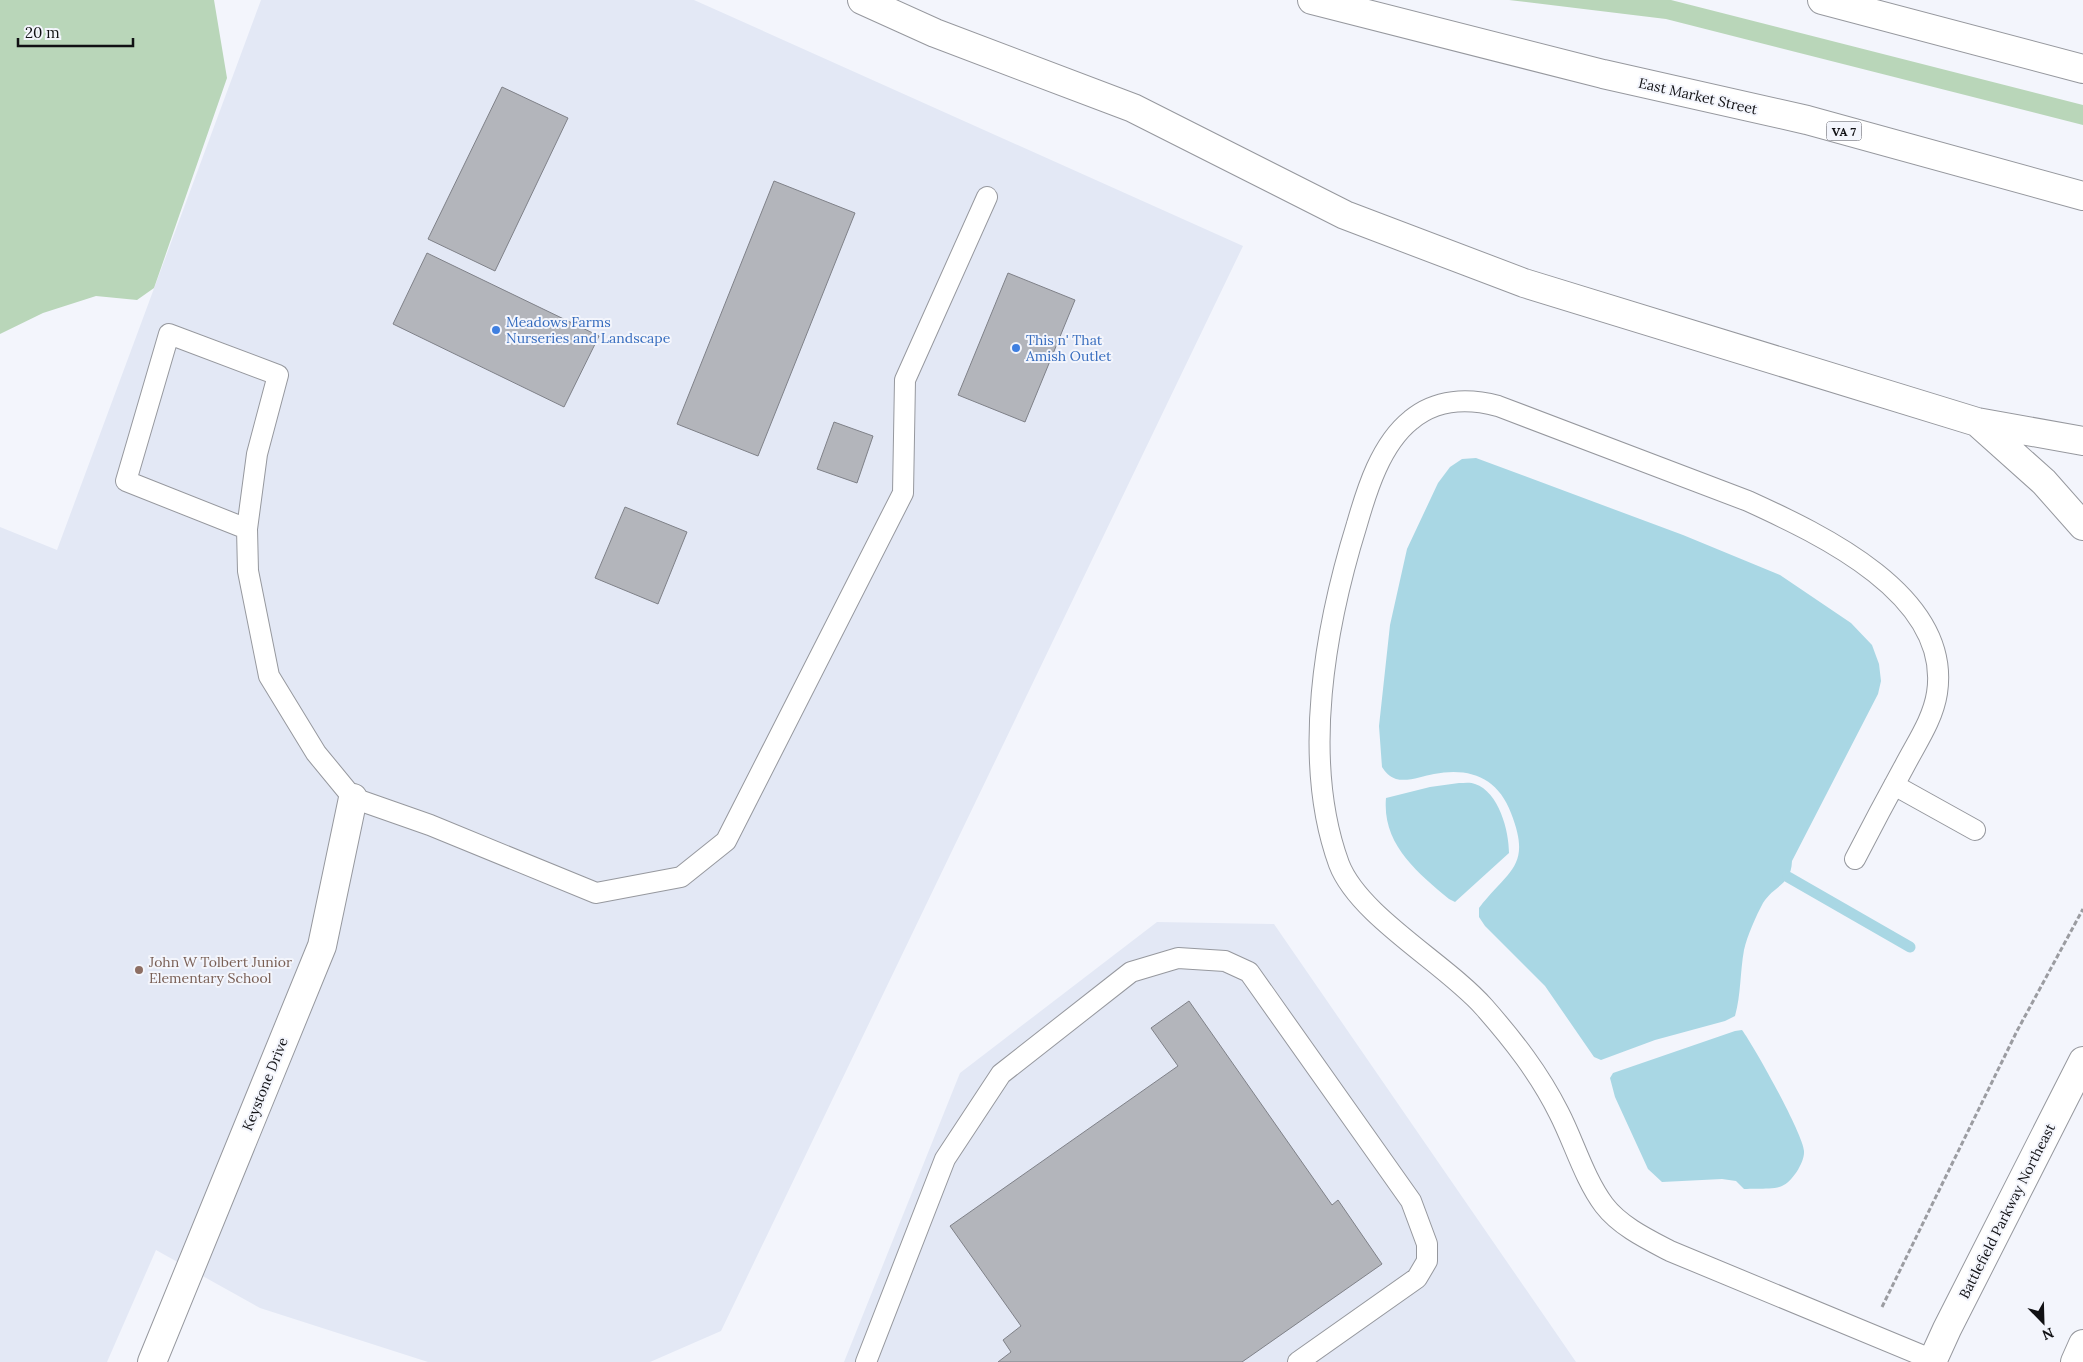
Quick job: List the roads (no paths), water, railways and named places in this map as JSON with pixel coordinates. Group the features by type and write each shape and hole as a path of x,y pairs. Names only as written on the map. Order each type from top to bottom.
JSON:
{"main road":[{"path":"862,0 935,33 1133,108 1345,215 1524,283 1977,422 2083,441"},
{"name":"East Market Street","path":"1312,0 1603,74 1807,120 2083,196"},
{"path":"1822,0 2083,68"},
{"path":"1977,422 2044,482 2083,526"},
{"name":"Keystone Drive","path":"152,1362 322,946 353,798"},
{"name":"Battlefield Parkway Northeast","path":"1933,1361 1947,1328 2083,1061"},
{"path":"2075,1362 2083,1344"}],"lane":[{"path":"247,529 126,480 169,334 278,375 256,454 247,529 248,571 269,676 316,753 353,798 430,825 596,893 681,878 726,841 903,493 905,380 987,198"},
{"path":"1855,859 1929,720 1937,693 1937,659 1925,629 1904,597 1884,580 1836,546 1785,518 1748,501 1482,402 1455,402 1423,411 1410,420 1392,442 1378,465 1363,503 1341,577 1328,636 1320,764 1325,808 1338,862 1345,878 1355,892 1376,914 1441,967 1481,1004 1518,1047 1538,1074 1596,1193 1613,1213 1636,1232 1670,1251 1870,1332 1933,1361"},
{"path":"1894,785 1976,830"},
{"path":"866,1362 946,1159 1001,1074 1131,972 1178,958 1225,961 1249,972 1411,1201 1427,1244 1427,1261 1417,1278 1298,1362"}],"water":[{"path":"1476,458 1683,535 1780,575 1851,623 1872,645 1879,664 1881,681 1878,694 1792,861 1789,875 1772,892 1757,914 1744,950 1735,1016 1725,1021 1655,1040 1601,1060 1594,1057 1545,986 1485,926 1479,917 1479,908 1508,875 1518,857 1517,831 1511,813 1499,791 1490,783 1471,774 1447,772 1401,780 1390,776 1382,767 1379,726 1390,625 1407,549 1438,483 1450,467 1462,459"},
{"path":"1459,783 1475,784 1483,788 1490,795 1501,813 1505,824 1509,853 1455,902 1425,878 1404,856 1390,829 1386,814 1386,798 1430,787"},
{"path":"1742,1030 1767,1071 1796,1127 1804,1151 1800,1166 1786,1184 1773,1188 1744,1189 1736,1181 1722,1179 1662,1182 1648,1169 1615,1097 1610,1078 1613,1073"}],"waterway":[{"path":"1788,877 1910,947"}],"place":[{"name":"Meadows Farms Nurseries and Landscape","path":"496,330"},
{"name":"This n' That Amish Outlet","path":"1016,348"},
{"name":"John W Tolbert Junior Elementary School","path":"139,970"}]}
